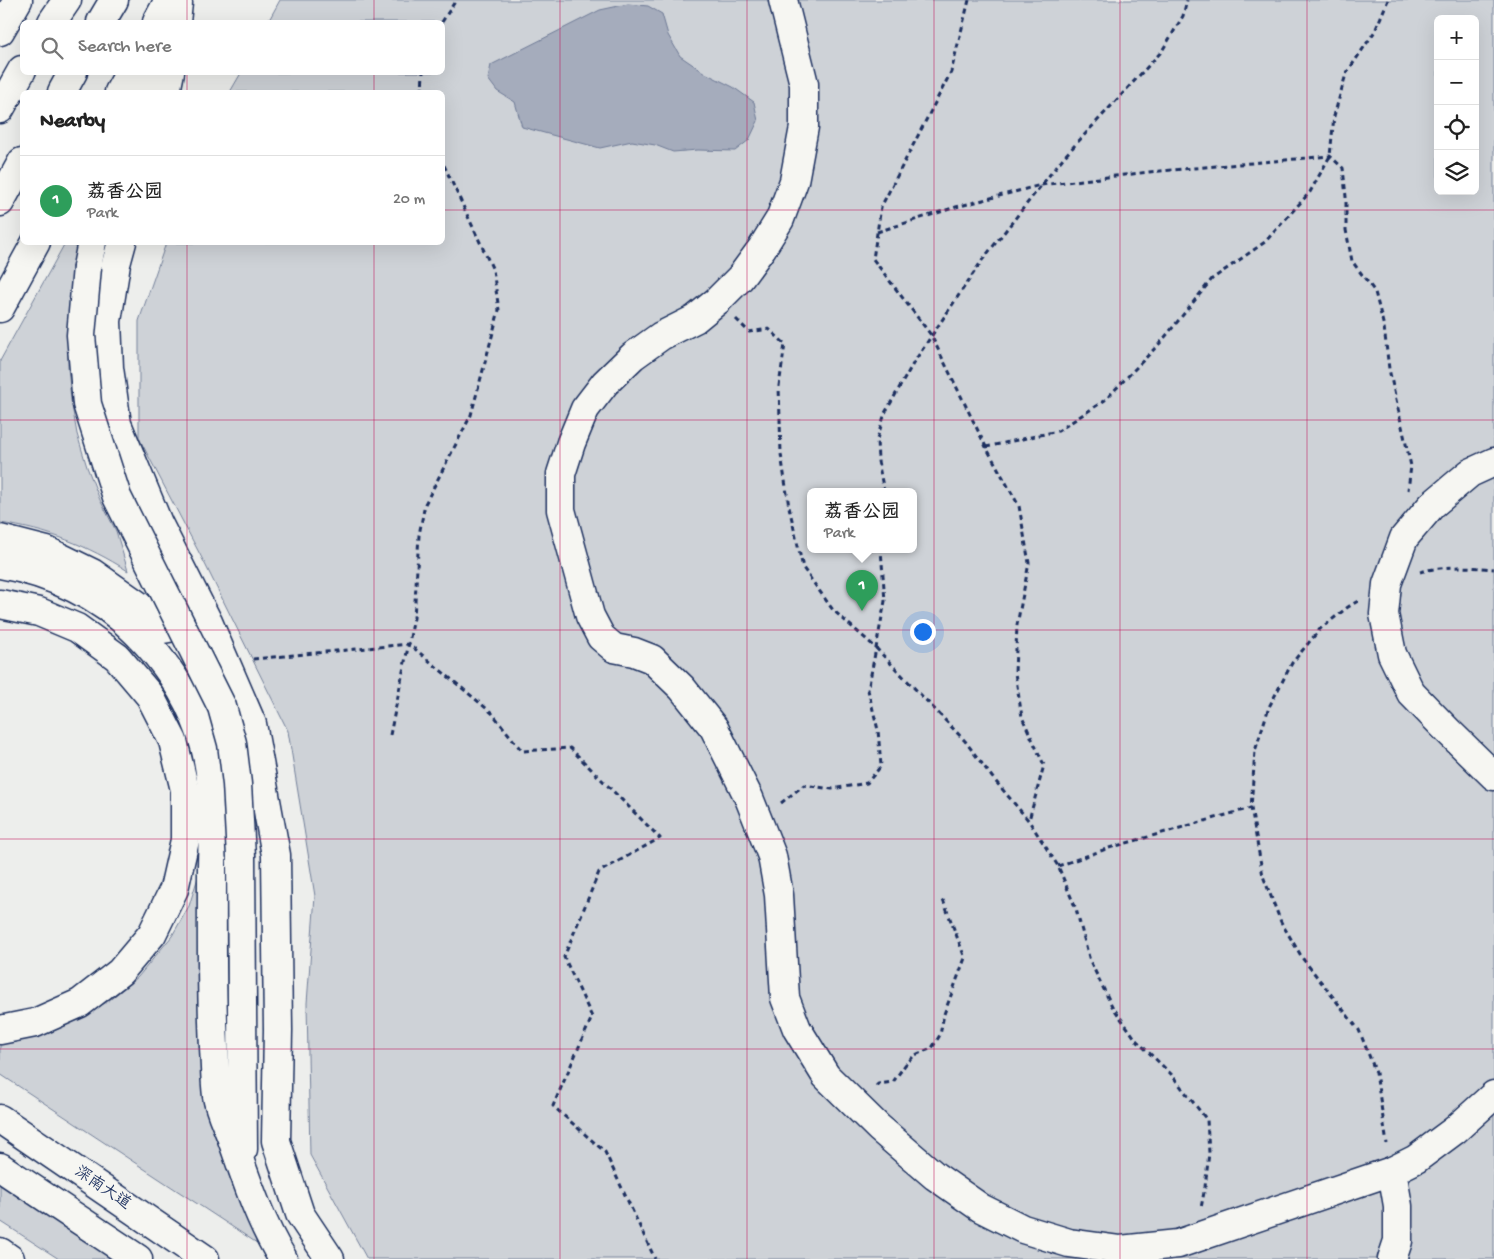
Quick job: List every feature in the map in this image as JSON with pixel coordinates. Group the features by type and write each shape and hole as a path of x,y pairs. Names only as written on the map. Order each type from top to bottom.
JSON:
{"main road":[{"path":"0,31 18,0"},
{"path":"53,20 67,0"},
{"path":"102,20 114,0"},
{"path":"783,0 804,84 804,128 794,181 780,219 740,278 695,319 661,336 633,356 584,409 561,474 561,510 590,616 600,637 614,648 634,652 652,659 682,688 714,728 749,798 772,856 779,895 785,998 797,1029 826,1076 879,1128 935,1176 982,1208 1023,1229 1069,1243 1120,1250 1178,1244 1392,1171 1416,1159 1455,1130 1494,1095"},
{"path":"160,20 174,10"},
{"path":"0,109 20,74"},
{"path":"63,90 71,75"},
{"path":"119,90 128,75"},
{"path":"143,90 149,75"},
{"path":"166,90 169,75"},
{"path":"0,202 20,166"},
{"path":"0,308 34,245"},
{"path":"121,245 116,264 107,321 109,368 118,424 158,523 208,622 252,724 276,855 278,1030 276,1141 300,1214 330,1259"},
{"path":"90,255 81,335 87,404 117,497 222,707 232,743 238,784 241,857 243,1171"},
{"path":"1494,462 1470,473 1432,505 1404,538 1387,584 1384,614 1392,654 1411,693 1494,776"},
{"path":"0,539 47,551 92,573 139,606 162,629 208,622"},
{"path":"0,564 46,575 86,594 124,620 155,652 181,688 200,729 211,773 214,818 212,1018 217,1097 243,1171 272,1242 283,1259"},
{"path":"0,604 39,612 77,628 118,657 154,703 173,741 185,790 185,840 174,889 152,934 120,972 80,1003 35,1024 0,1030"},
{"name":"深南大道","path":"0,1119 205,1259"},
{"path":"0,1167 138,1259"},
{"path":"1392,1171 1398,1206 1398,1241 1392,1259"},
{"path":"0,1252 10,1259"}],"path":[{"path":"969,0 951,72 881,207 873,259 931,335 986,447 1019,506 1029,563 1017,625 1015,673 1022,717 1044,765 1029,821"},
{"path":"883,488 878,462 877,439 885,414 914,362 983,259 1041,185 1063,158 1162,51 1183,16 1188,0"},
{"path":"986,447 1058,431 1105,400 1161,342 1212,278 1265,242 1310,192 1330,156 1334,116 1346,74 1375,32 1388,0"},
{"path":"443,20 455,1"},
{"path":"422,90 423,75"},
{"path":"877,232 956,207 1041,185 1149,172 1330,156 1343,168 1346,197 1346,230 1352,261 1375,292 1384,327 1389,369 1411,466 1408,493"},
{"path":"390,735 414,618 419,536 425,504 471,415 499,310 493,270 445,167"},
{"path":"716,301 749,332 769,329 785,344 779,386 781,454 789,508 804,568 833,610 876,647 965,741 1029,821 1058,866 1076,909 1090,961 1112,1006 1137,1041 1171,1074 1207,1120 1209,1153 1205,1187 1195,1238"},
{"path":"759,822 804,785 832,789 867,783 880,766 878,730 868,690 885,601 881,553"},
{"path":"1392,1171 1376,1073 1359,1030 1303,959 1280,922 1263,876 1251,808 1255,751 1269,707 1292,663 1320,629 1348,607 1387,584 1428,570 1468,567 1494,569"},
{"path":"226,664 254,659 409,644 492,713 522,751 570,748 660,838 599,872 564,957 592,1017 553,1106 605,1152 655,1259"},
{"path":"1058,866 1109,848 1251,808"},
{"path":"854,1104 878,1084 893,1082 905,1065 915,1055 932,1048 940,1035 944,1014 965,958 943,900"}],"shaded area":[{"path":"280,0 1494,0 1494,1259 367,1259 310,1155 307,1003 315,896 288,731 205,564 139,438 139,321 165,245 445,245 445,90 231,90 240,75 445,75 445,20 269,20"},
{"path":"64,245 84,245 68,334 71,400 77,434 87,467 100,500 116,531 128,571 82,546 51,534 0,523 0,361"},
{"path":"204,858 214,1124 229,1175 269,1251 0,1074 0,1042 34,1037 66,1024 107,1002 138,977 172,936 189,906"},
{"path":"0,1156 153,1259 59,1259 0,1221"}],"water":[{"path":"628,4 648,6 662,14 668,35 680,56 705,73 733,87 754,102 758,121 749,140 735,151 698,150 673,152 655,145 632,141 600,148 522,127 515,102 497,91 488,79 491,65 600,10"}],"place":[{"name":"荔香公园","path":"862,611"}]}
